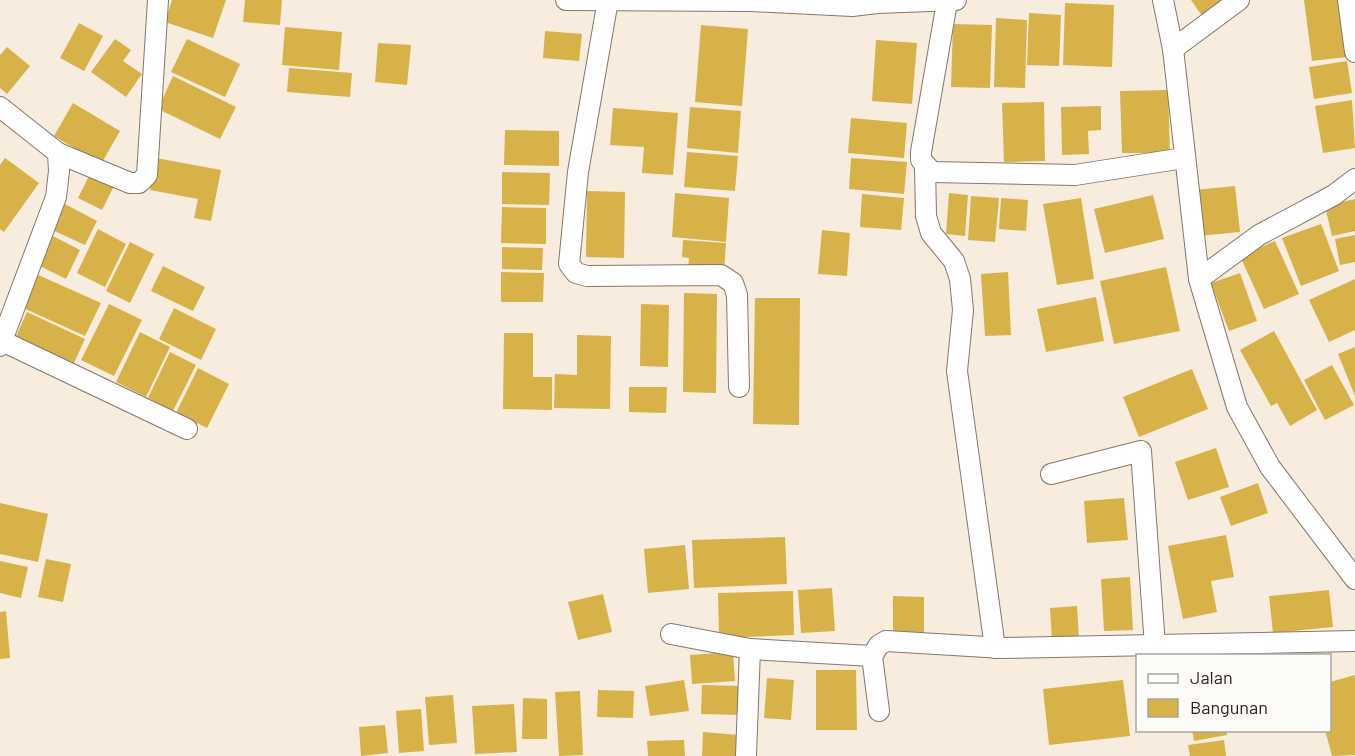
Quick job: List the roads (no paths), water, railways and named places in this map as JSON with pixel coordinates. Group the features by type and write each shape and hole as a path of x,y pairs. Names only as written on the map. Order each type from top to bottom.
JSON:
{"street":[{"path":"0,107 58,153 130,183 139,183 147,175 158,0"},
{"path":"566,0 751,1 852,6 877,1 952,1 921,152 921,160 932,172 1075,175 1184,158"},
{"path":"1163,0 1173,50 1199,279 1237,407 1270,467 1355,579"},
{"path":"1173,50 1239,0"},
{"path":"1348,0 1355,52"},
{"path":"608,1 578,172 569,264 576,273 587,276 721,275 733,283 737,295 739,387"},
{"path":"58,153 60,171 56,196 1,342 187,429"},
{"path":"925,166 926,216 931,232 954,261 960,279 963,310 957,371 995,648"},
{"path":"1199,279 1259,235 1334,195 1355,179"},
{"path":"1051,474 1141,451 1155,646"},
{"path":"671,634 750,649 872,656"},
{"path":"879,711 872,656 879,645 886,641 995,648 1355,641"},
{"path":"746,756 750,649"}]}
